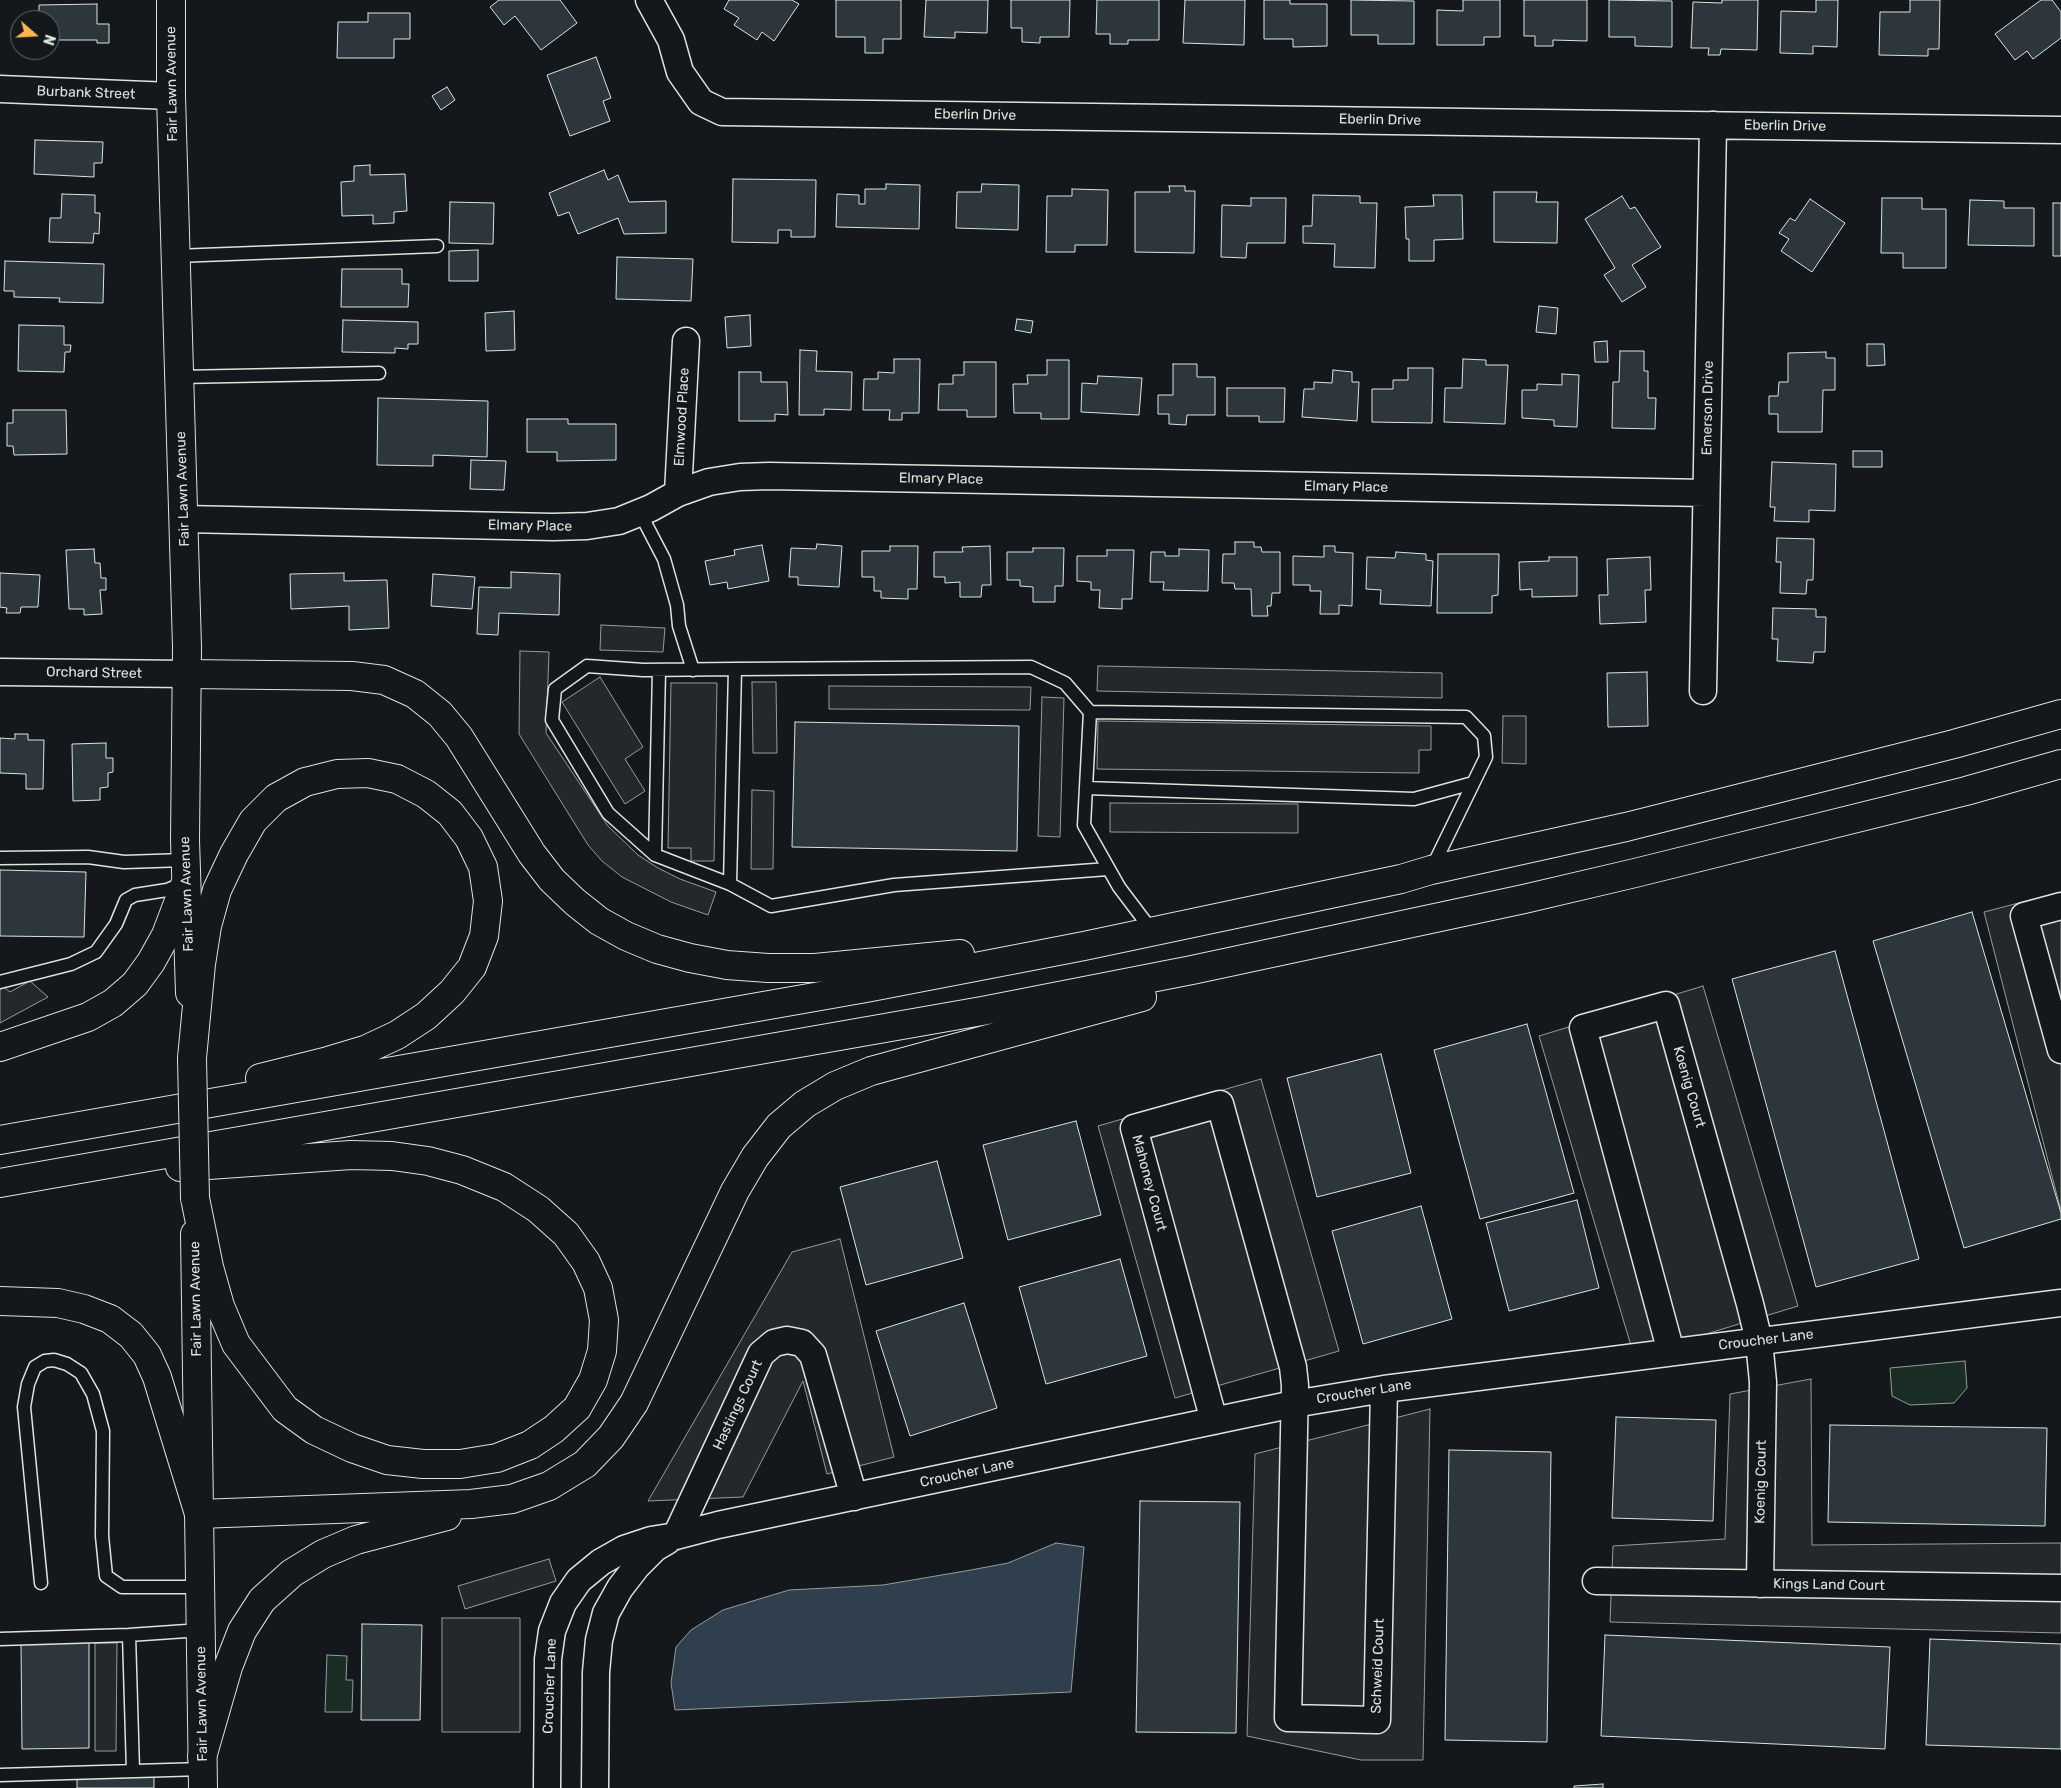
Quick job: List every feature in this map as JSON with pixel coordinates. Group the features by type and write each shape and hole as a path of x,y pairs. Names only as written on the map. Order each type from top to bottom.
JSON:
{"main road":[{"name":"Fair Lawn Avenue","path":"171,0 171,96 188,674 186,871 195,1198 203,1771"},
{"path":"188,674 352,676 384,680 415,694 440,714 459,738 532,854 552,880 599,921 626,936 657,949 690,958 727,965 760,968 815,968 1145,933"},
{"path":"11,1138 866,988 1145,933 1401,879 1431,870 1626,827 1954,744 2061,714"},
{"path":"0,1183 982,1012 1412,924 1644,871 1966,791 2061,764"},
{"path":"11,1138 328,1061 365,1050 396,1035 426,1016 452,992 472,967 484,936 488,910 483,867 469,838 450,813 426,794 397,779 368,773 337,774 305,782 276,798 253,821 234,854 217,890 207,926 201,964 192,1058"},
{"path":"0,1048 88,1017 113,1003 135,984 151,962 166,935 186,871"},
{"path":"203,1771 228,1667 242,1631 262,1600 292,1573 323,1554 356,1540 512,1499 549,1486 585,1464 611,1437 634,1403 735,1191 755,1157 779,1126 805,1104 836,1086 871,1071 1412,924"},
{"path":"32,1178 351,1155 392,1156 428,1161 462,1170 504,1188 538,1209 566,1234 586,1262 598,1288 604,1320 602,1351 593,1380 576,1408 554,1429 530,1445 496,1458 460,1464 423,1464 387,1460 352,1448 314,1430 285,1409 236,1344 220,1306 209,1267 195,1198"},
{"path":"0,1301 58,1303 84,1309 110,1319 131,1335 147,1355 157,1377 199,1514 470,1504 512,1499"}],"street":[{"name":"Eberlin Drive","path":"649,0 671,40 680,72 701,102 722,112 2061,130"},
{"name":"Burbank Street","path":"0,89 171,96"},
{"name":"Emerson Drive","path":"1703,691 1713,125"},
{"name":"Elmwood Place","path":"678,493 686,341"},
{"name":"Elmary Place","path":"184,518 553,527 587,526 619,521 640,513 678,493 709,482 740,477 770,476 1706,493"},
{"name":"Orchard Street","path":"0,672 188,674"},
{"path":"2061,906 2024,916 2061,1050"},
{"name":"Koenig Court","path":"1671,1352 1583,1028 1666,1005 1750,1304 1758,1341 1763,1382 1760,1584"},
{"name":"Mahoney Court","path":"1214,1421 1134,1128 1220,1104 1293,1367 1295,1385 1294,1404"},
{"name":"Croucher Lane","path":"548,1788 548,1659 552,1631 563,1603 579,1580 601,1562 624,1549 651,1540 1294,1404 1384,1389 2061,1303"},
{"name":"Hastings Court","path":"676,1536 761,1354 774,1344 787,1340 802,1343 813,1355 854,1497"},
{"name":"Schweid Court","path":"1294,1404 1288,1718 1378,1720 1384,1389"},
{"name":"Croucher Lane","path":"595,1788 598,1640 606,1613 620,1588 637,1566 655,1548 676,1536"},
{"name":"Kings Land Court","path":"1596,1581 2061,1588"}],"lane":[{"path":"176,256 437,246"},
{"path":"180,378 379,373"},
{"path":"640,513 664,559 677,605 679,626 693,670"},
{"path":"1108,869 894,886 771,906 730,884 655,855 608,813 552,720 555,689 587,666 659,670 1031,667 1065,683 1090,712 1084,825 1145,933"},
{"path":"730,884 735,669"},
{"path":"655,855 659,670"},
{"path":"1090,712 1466,717 1484,736 1486,757 1431,870"},
{"path":"1086,788 1414,799 1473,783"},
{"path":"0,858 88,857 186,871"},
{"path":"0,982 71,964 96,952 116,924 126,900 134,895 167,890 186,871"},
{"path":"41,1582 24,1407 28,1384 35,1367 45,1361 54,1360 67,1364 81,1373 93,1394 103,1431 102,1536 106,1576 122,1587 200,1587"},
{"path":"0,1639 129,1635 201,1630"},
{"path":"129,1635 133,1771"},
{"path":"0,1775 203,1771"}],"green space":[{"path":"1965,1361 1967,1388 1954,1403 1910,1405 1892,1396 1890,1368"},
{"path":"327,1655 347,1656 346,1680 353,1680 352,1712 325,1712"}],"shaded area":[{"path":"601,625 665,628 663,652 600,650"},
{"path":"520,651 549,652 546,733 608,826 638,855 658,868 680,879 716,892 708,915 671,902 622,877 602,861 588,845 519,734"},
{"path":"1098,666 1442,673 1442,698 1097,691"},
{"path":"600,677 643,747 625,759 645,791 625,804 562,702"},
{"path":"752,682 776,682 777,753 753,753"},
{"path":"671,683 717,683 714,861 691,861 691,848 668,848"},
{"path":"829,686 1031,687 1030,710 829,709"},
{"path":"1042,697 1064,698 1060,837 1038,836"},
{"path":"1503,716 1526,716 1526,764 1502,763"},
{"path":"1098,721 1431,726 1431,750 1419,750 1419,773 1097,769"},
{"path":"752,790 774,791 773,869 751,869"},
{"path":"1110,803 1298,804 1298,833 1110,832"},
{"path":"2061,892 2061,1211 1984,912"},
{"path":"30,981 48,997 0,1023 0,984 10,992"},
{"path":"1703,986 1798,1306 1634,1356 1539,1036"},
{"path":"1261,1079 1339,1351 1175,1398 1098,1126"},
{"path":"840,1239 894,1457 827,1474 803,1381 743,1497 648,1501 792,1252"},
{"path":"1811,1379 1812,1545 2061,1543 2061,1633 1610,1622 1613,1546 1725,1539 1730,1394"},
{"path":"1430,1409 1423,1760 1361,1760 1247,1736 1255,1454"},
{"path":"549,1559 556,1581 465,1609 458,1586"},
{"path":"442,1618 520,1618 520,1732 442,1732"},
{"path":"95,1643 117,1643 116,1751 95,1751"}],"water":[{"path":"1056,1543 1084,1547 1071,1692 675,1710 671,1683 676,1647 691,1630 723,1610 789,1590 883,1585 1008,1563"}],"building":[{"path":"499,0 560,0 577,23 541,50 515,16 504,25 490,7"},
{"path":"729,0 792,0 799,4 774,41 762,32 757,40 734,25 739,18 724,9"},
{"path":"836,0 901,0 901,39 883,39 883,53 865,53 865,37 836,37"},
{"path":"926,0 988,0 987,33 955,32 955,38 924,37"},
{"path":"1011,0 1070,0 1069,37 1040,37 1040,43 1022,42 1022,28 1011,28"},
{"path":"1097,0 1159,0 1159,40 1128,40 1128,44 1110,44 1110,34 1096,34"},
{"path":"1185,0 1245,0 1244,45 1183,43"},
{"path":"1264,0 1290,0 1290,4 1327,4 1327,46 1293,47 1293,39 1264,39"},
{"path":"1351,0 1414,1 1414,44 1378,44 1378,35 1351,35"},
{"path":"1463,0 1500,0 1500,37 1484,37 1484,45 1437,45 1437,10 1463,11"},
{"path":"1524,0 1587,0 1587,41 1553,40 1553,46 1535,46 1535,36 1524,36"},
{"path":"1609,0 1672,1 1672,47 1635,46 1635,37 1609,37"},
{"path":"1722,0 1758,0 1757,50 1721,49 1720,55 1708,55 1709,48 1691,48 1693,2 1722,3"},
{"path":"1816,0 1838,0 1837,47 1813,46 1813,54 1780,53 1781,11 1816,12"},
{"path":"1910,0 1940,0 1939,49 1928,49 1928,56 1879,55 1880,12 1910,12"},
{"path":"2041,0 2052,0 2061,12 2061,38 2033,59 2027,51 2015,60 1995,34"},
{"path":"97,4 97,24 109,24 109,43 97,43 97,40 60,40 60,10 39,10 39,5"},
{"path":"368,13 410,13 410,39 394,39 394,58 337,58 338,22 368,22"},
{"path":"596,57 611,98 603,101 610,121 570,136 547,75"},
{"path":"447,87 455,100 441,110 432,96"},
{"path":"35,140 103,142 102,163 94,163 94,177 34,174"},
{"path":"370,165 370,175 405,174 407,211 394,212 394,223 373,224 373,215 342,216 341,182 354,181 354,166"},
{"path":"604,170 608,180 618,175 629,202 666,201 666,233 624,234 618,218 578,234 569,212 558,216 549,193"},
{"path":"733,179 816,180 815,237 791,237 791,230 778,230 778,243 732,242"},
{"path":"886,184 920,185 919,229 836,227 837,194 859,195 859,204 865,204 865,189 886,189"},
{"path":"982,184 1019,185 1018,230 956,228 957,192 981,192"},
{"path":"1169,186 1185,186 1185,191 1195,191 1194,253 1135,252 1135,192 1170,192"},
{"path":"1072,189 1108,190 1107,245 1075,245 1075,252 1046,252 1047,196 1072,196"},
{"path":"1494,192 1537,192 1536,202 1558,202 1557,243 1494,242"},
{"path":"62,194 95,195 95,213 100,213 99,234 94,233 93,243 49,242 50,218 61,218"},
{"path":"1313,195 1360,196 1360,203 1377,203 1375,268 1334,267 1335,244 1303,243 1303,226 1312,226"},
{"path":"1433,195 1462,195 1463,239 1434,240 1434,261 1409,261 1409,239 1406,239 1405,207 1434,206"},
{"path":"1622,196 1630,209 1635,207 1661,247 1632,265 1646,287 1622,302 1604,275 1615,268 1585,219"},
{"path":"1251,198 1286,198 1285,243 1247,243 1246,258 1221,257 1222,205 1251,206"},
{"path":"1882,198 1922,198 1922,209 1946,209 1946,268 1903,268 1903,253 1881,253"},
{"path":"1810,199 1845,223 1812,272 1781,251 1789,239 1779,233 1790,218 1795,221"},
{"path":"1970,200 2004,201 2004,208 2034,208 2034,246 1968,245"},
{"path":"450,202 494,203 493,244 449,243"},
{"path":"2053,203 2061,203 2061,256 2053,256"},
{"path":"478,250 478,281 449,281 449,251"},
{"path":"617,257 693,259 691,301 616,299"},
{"path":"5,261 104,264 103,303 59,302 60,298 14,297 14,291 4,291"},
{"path":"342,269 402,269 402,284 409,284 408,307 341,307"},
{"path":"1539,306 1558,308 1556,334 1536,332"},
{"path":"514,311 515,350 486,351 485,313"},
{"path":"750,315 751,346 727,348 725,317"},
{"path":"1017,319 1033,321 1031,333 1015,330"},
{"path":"343,320 418,322 418,344 408,344 408,349 395,348 395,353 342,352"},
{"path":"19,325 64,326 64,345 71,345 70,352 65,352 64,372 18,371"},
{"path":"1607,341 1608,362 1595,362 1594,342"},
{"path":"1867,344 1884,344 1885,365 1867,366"},
{"path":"800,350 817,351 816,371 852,372 851,410 824,409 824,415 799,415"},
{"path":"1620,351 1644,351 1644,371 1648,371 1648,398 1656,398 1655,429 1612,428 1613,382 1619,382"},
{"path":"1826,352 1826,358 1835,358 1835,390 1823,390 1822,432 1778,432 1778,414 1769,414 1769,396 1778,396 1779,382 1788,382 1788,353"},
{"path":"894,359 920,359 919,413 902,413 902,420 889,420 890,410 863,410 864,379 878,379 878,372 894,373"},
{"path":"1463,359 1486,360 1486,365 1508,365 1505,424 1444,422 1445,388 1462,388"},
{"path":"1047,360 1069,360 1069,419 1041,419 1041,413 1014,413 1013,384 1028,384 1027,375 1047,375"},
{"path":"964,362 996,362 996,417 967,417 967,410 938,410 939,384 953,384 953,375 964,375"},
{"path":"1173,364 1197,364 1197,377 1215,377 1215,415 1187,415 1186,425 1169,424 1169,414 1158,414 1158,395 1173,395"},
{"path":"1408,368 1433,368 1432,423 1372,422 1372,389 1393,389 1393,380 1408,380"},
{"path":"1333,370 1352,372 1352,382 1359,382 1357,421 1302,417 1304,389 1314,389 1314,382 1332,383"},
{"path":"739,372 761,372 761,382 787,382 788,415 775,414 775,421 739,421"},
{"path":"1562,374 1579,375 1577,427 1554,426 1554,420 1522,418 1522,390 1537,390 1537,384 1562,385"},
{"path":"1098,376 1142,378 1139,415 1081,412 1082,383 1097,384"},
{"path":"1227,388 1285,388 1284,422 1259,422 1259,416 1227,416"},
{"path":"378,398 488,401 487,457 433,455 433,466 377,465"},
{"path":"13,410 66,410 67,454 14,455 13,446 7,446 7,423 13,423"},
{"path":"527,419 568,419 568,424 616,424 616,460 557,461 557,452 527,452"},
{"path":"1853,451 1882,451 1882,467 1853,467"},
{"path":"471,460 506,461 504,490 470,489"},
{"path":"1772,462 1836,464 1835,511 1809,510 1809,522 1774,521 1775,507 1770,507"},
{"path":"1777,538 1814,539 1813,580 1807,580 1806,594 1780,593 1781,562 1776,562"},
{"path":"1235,542 1254,542 1254,547 1261,547 1262,552 1280,552 1280,593 1272,593 1271,606 1267,606 1268,616 1252,616 1251,589 1235,589 1234,583 1222,583 1223,554 1235,554"},
{"path":"817,544 842,546 839,587 798,585 798,577 789,577 791,548 816,549"},
{"path":"762,545 769,581 728,589 727,582 710,585 705,561 735,555 734,550"},
{"path":"890,546 918,546 917,589 908,589 908,599 881,598 881,591 874,591 874,577 862,577 862,551 890,551"},
{"path":"990,546 991,585 982,585 981,597 960,597 960,582 945,583 945,577 934,577 934,552 963,552 962,547"},
{"path":"1324,546 1335,546 1335,552 1353,553 1352,606 1339,605 1339,614 1320,614 1321,591 1310,591 1310,585 1293,585 1293,556 1324,557"},
{"path":"1033,548 1064,548 1063,586 1055,586 1055,602 1033,602 1033,587 1020,586 1020,580 1007,580 1007,552 1033,552"},
{"path":"94,549 95,563 100,563 101,578 106,578 106,590 100,590 102,614 84,615 84,609 69,609 66,550"},
{"path":"1179,549 1209,550 1208,591 1163,590 1164,582 1150,582 1151,552 1165,552 1165,556 1179,556"},
{"path":"1107,550 1134,550 1132,599 1122,599 1122,609 1099,608 1100,590 1091,590 1091,582 1077,581 1077,556 1107,556"},
{"path":"1396,552 1426,554 1426,560 1433,561 1431,606 1380,604 1381,590 1366,589 1367,557 1395,558"},
{"path":"1438,554 1499,554 1498,595 1492,596 1492,613 1437,613"},
{"path":"1549,557 1577,557 1577,596 1532,597 1532,589 1520,590 1519,562 1549,561"},
{"path":"1650,557 1651,590 1645,590 1646,622 1600,624 1599,595 1608,595 1607,559"},
{"path":"511,572 560,574 559,615 499,613 498,635 477,634 479,587 511,588"},
{"path":"0,573 40,575 38,607 21,607 20,613 6,613 7,608 0,607"},
{"path":"344,573 344,581 387,580 389,628 349,630 349,606 291,609 290,574"},
{"path":"433,574 475,577 472,609 431,606"},
{"path":"1773,608 1816,609 1816,617 1826,617 1825,652 1814,652 1813,663 1777,661 1778,639 1772,639"},
{"path":"1647,672 1648,726 1608,727 1607,673"},
{"path":"795,722 1019,726 1017,851 792,847"},
{"path":"15,734 28,734 28,740 44,740 43,789 26,789 26,774 0,773 0,738 15,739"},
{"path":"106,743 106,758 113,758 113,772 108,773 108,787 100,788 100,800 73,801 72,744"},
{"path":"0,870 86,872 84,937 0,936"},
{"path":"1972,912 2061,1213 2061,1219 1964,1248 1873,941"},
{"path":"1835,951 1919,1259 1816,1287 1732,979"},
{"path":"1527,1024 1574,1193 1480,1219 1434,1050"},
{"path":"1381,1054 1411,1173 1317,1197 1287,1078"},
{"path":"1076,1121 1101,1215 1008,1240 983,1145"},
{"path":"937,1161 963,1258 866,1285 840,1187"},
{"path":"1577,1200 1599,1288 1509,1311 1486,1223"},
{"path":"1421,1206 1452,1319 1363,1344 1332,1231"},
{"path":"1120,1259 1147,1356 1046,1384 1019,1287"},
{"path":"964,1303 997,1408 910,1436 876,1331"},
{"path":"1616,1417 1716,1420 1713,1521 1612,1518"},
{"path":"1830,1425 2047,1428 2045,1526 1828,1522"},
{"path":"1449,1450 1551,1452 1547,1742 1445,1740"},
{"path":"1140,1501 1240,1502 1236,1733 1136,1732"},
{"path":"362,1624 422,1625 420,1720 361,1720"},
{"path":"1605,1635 1890,1647 1885,1749 1601,1736"},
{"path":"1930,1639 2061,1644 2061,1749 1926,1745"},
{"path":"89,1642 89,1748 22,1749 21,1643"},
{"path":"154,1775 154,1788 77,1788 77,1776"},
{"path":"1603,1784 1603,1788 1574,1788 1574,1786"}]}
